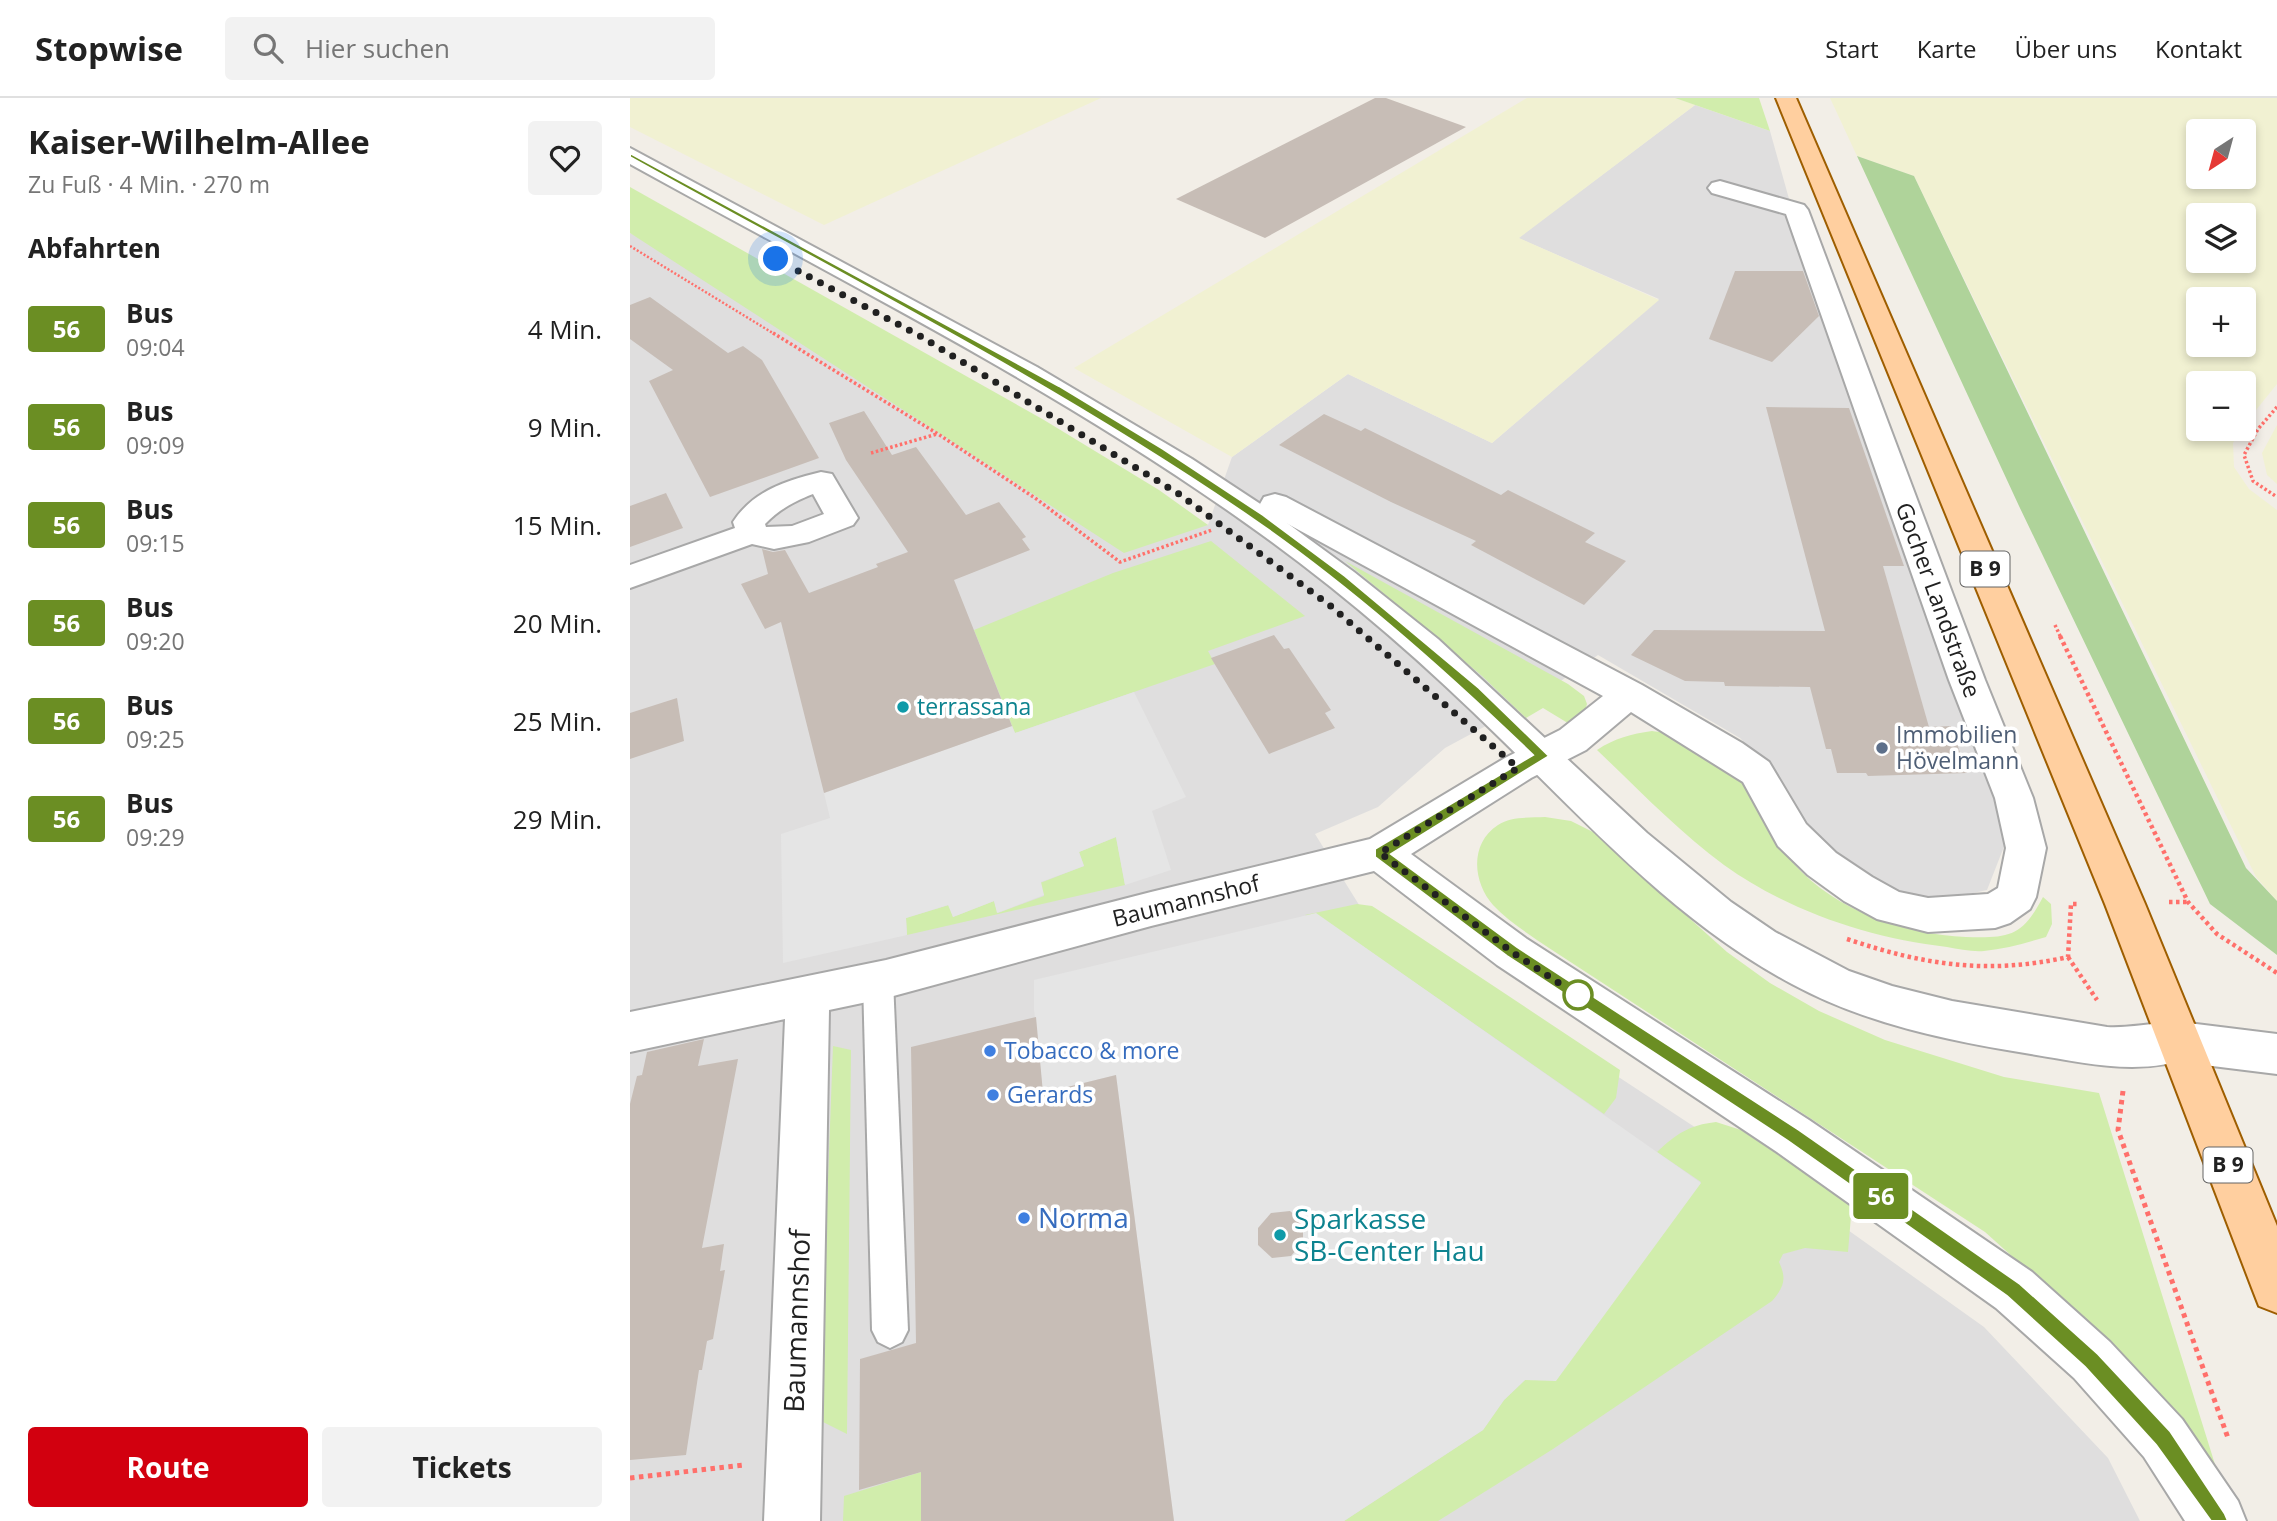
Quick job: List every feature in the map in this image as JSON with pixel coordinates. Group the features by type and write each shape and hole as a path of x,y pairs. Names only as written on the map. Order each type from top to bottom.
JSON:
{"main road":[{"name":"B 9","path":"1786,98 2125,904 2277,1288"}],"street":[{"path":"630,155 1056,388 1159,451 1259,518 1340,579 1475,692 1654,861 1712,911 1805,971 1852,991 1973,1025 2116,1048 2180,1042 2277,1054"},
{"name":"Gocher Landstraße","path":"1275,504 1629,694 1729,753 1755,772 1792,835 1822,864 1880,901 1928,915 1959,915 1995,911 2016,897 2026,848 2014,799 1967,680 1796,210 1720,188"},
{"path":"630,577 752,533"},
{"path":"1542,756 1573,740 1629,694"},
{"name":"Baumannshof","path":"630,1032 877,980 1380,853 1542,756"},
{"path":"1380,853 1512,952 1793,1136 2014,1290 2092,1360 2163,1438 2218,1521"},
{"name":"Baumannshof","path":"792,1521 808,996"}],"lane":[{"path":"877,980 890,1330"}],"path":[{"path":"630,246 938,434 1035,498 1120,562 1223,526"},
{"path":"2277,407 2258,429 2244,455 2253,481 2277,497"},
{"path":"870,453 938,434"},
{"path":"2053,620 2188,902 2199,918 2221,939 2277,973"},
{"path":"2068,957 2099,1003 2116,1048 2124,1081 2118,1130 2230,1443"},
{"path":"630,1478 726,1468 793,1456"}],"shaded area":[{"path":"1695,105 1770,131 1805,256 1997,790 2007,839 1987,890 1927,903 1878,888 1801,827 1779,779 1740,738 1598,655 1532,701 1445,748 1378,807 1315,834 1361,908 1803,1198 1984,1327 2108,1458 2140,1521 630,1521 630,233 1208,525 1232,457 1348,374 1492,443 1659,299 1518,238"},
{"path":"1134,692 1186,797 1152,811 1171,870 1125,885 1116,837 1079,852 1084,866 1041,882 1044,895 997,913 994,901 953,917 948,905 906,918 907,935 783,963 781,834 830,818 824,793 1012,726 1015,733"},
{"path":"1316,913 1701,1183 1556,1381 1525,1380 1504,1400 1483,1430 1344,1521 1174,1521 1116,1075 1043,1093 1034,1009 1034,980"}],"green space":[{"path":"630,98 1101,98 824,225 630,127"},
{"path":"1527,98 1675,98 1695,105 1519,238 1659,300 1492,443 1348,374 1232,457 1074,368"},
{"path":"1675,98 1759,98 1770,131"},
{"path":"1830,98 2277,98 2277,384 2256,410 2256,371 2186,371 2186,441 2234,441 2234,467 2249,489 2277,510 2277,901 2256,877 1914,176 1857,156"},
{"path":"1857,156 1914,176 2246,868 2277,901 2277,955 2210,904 2019,506"},
{"path":"630,187 1044,420 1159,490 1208,525 1124,553 630,233"},
{"path":"2277,425 2277,484 2267,475 2262,453"},
{"path":"1211,541 1305,616 1208,651 1215,664 1015,733 974,630 1113,573"},
{"path":"1345,561 1568,684 1584,696 1587,704 1584,713 1571,725 1543,708 1526,718 1482,676"},
{"path":"1652,731 1684,739 1739,779 1794,864 1811,881 1851,907 1872,917 1919,931 1966,937 1993,937 2021,927 2043,897 2051,904 2052,924 2046,937 2000,949 1979,951 1918,943 1830,920 1775,896 1707,852 1597,750 1623,737"},
{"path":"1545,817 1571,821 1593,832 1727,952 1770,983 1819,1011 1885,1040 2004,1077 2099,1093 2218,1474 2083,1320 1985,1232 1549,948 1499,911 1486,896 1478,875 1478,853 1482,842 1503,822"},
{"path":"1116,837 1125,885 907,935 906,918 949,905 953,917 994,901 998,913 1044,896 1040,883 1084,866 1079,852"},
{"path":"1357,904 1372,906 1620,1070 1616,1098 1604,1114 1348,936 1305,915"},
{"path":"833,1046 851,1050 847,1434 819,1420"},
{"path":"1716,1122 1741,1130 1852,1204 1848,1252 1805,1248 1783,1254 1779,1262 1783,1283 1772,1301 1553,1449 1438,1521 1344,1521 1483,1430 1504,1400 1525,1380 1701,1182 1657,1152 1684,1131"},
{"path":"921,1472 921,1521 843,1521 844,1496"}],"building":[{"path":"1375,98 1386,98 1466,127 1265,238 1176,199"},
{"path":"1735,271 1803,271 1819,316 1772,362 1709,339"},
{"path":"650,297 728,353 743,346 762,360 819,458 710,497 649,381 673,370 630,339 630,305"},
{"path":"1766,407 1849,408 1904,566 1883,566 1929,727 1951,726 1967,773 1868,776 1866,773 1837,773 1831,749 1826,749 1810,687 1725,686 1724,682 1685,681 1631,655 1654,630 1825,631"},
{"path":"864,411 892,455 916,447 966,515 999,502 1026,537 1022,539 1030,550 954,580 1012,726 824,793 781,622 765,629 741,584 768,574 762,549 773,552 785,550 809,593 878,567 876,564 908,552 846,460 829,423"},
{"path":"1324,414 1361,431 1365,428 1501,495 1508,490 1595,533 1585,542 1626,561 1584,605 1471,545 1476,541 1391,502 1279,445"},
{"path":"666,493 683,528 630,547 630,506"},
{"path":"1274,635 1284,649 1289,648 1331,710 1325,713 1335,728 1269,754 1211,658"},
{"path":"677,698 684,741 630,759 630,713"},
{"name":"Norma","path":"1036,1017 1043,1093 1116,1075 1174,1521 921,1521 921,1472 859,1490 860,1359 916,1343 911,1047"},
{"path":"704,1039 698,1066 738,1059 702,1248 724,1244 720,1271 725,1270 713,1339 707,1341 702,1370 699,1370 686,1455 630,1460 630,1104 637,1076 642,1075 647,1052"},
{"name":"Sparkasse SB-Center Hau","path":"1290,1211 1303,1222 1303,1242 1291,1256 1272,1258 1258,1245 1258,1228 1271,1213"}],"bus line":[{"name":"56","path":"630,155 1056,388 1159,451 1259,518 1340,579 1475,692 1542,756 1380,853 1512,952 1793,1136 2014,1290 2092,1360 2163,1438 2218,1521"}],"place":[{"name":"terrassana","path":"903,707"},
{"name":"Immobilien Hövelmann","path":"1882,748"},
{"name":"Tobacco & more","path":"990,1051"},
{"name":"Gerards","path":"993,1095"},
{"name":"Norma","path":"1024,1218"},
{"name":"Sparkasse SB-Center Hau","path":"1280,1235"}],"route":[{"path":"776,259 920,336 1179,494 1332,607 1445,708 1518,768 1380,853 1512,952 1580,997 1578,995"}]}
